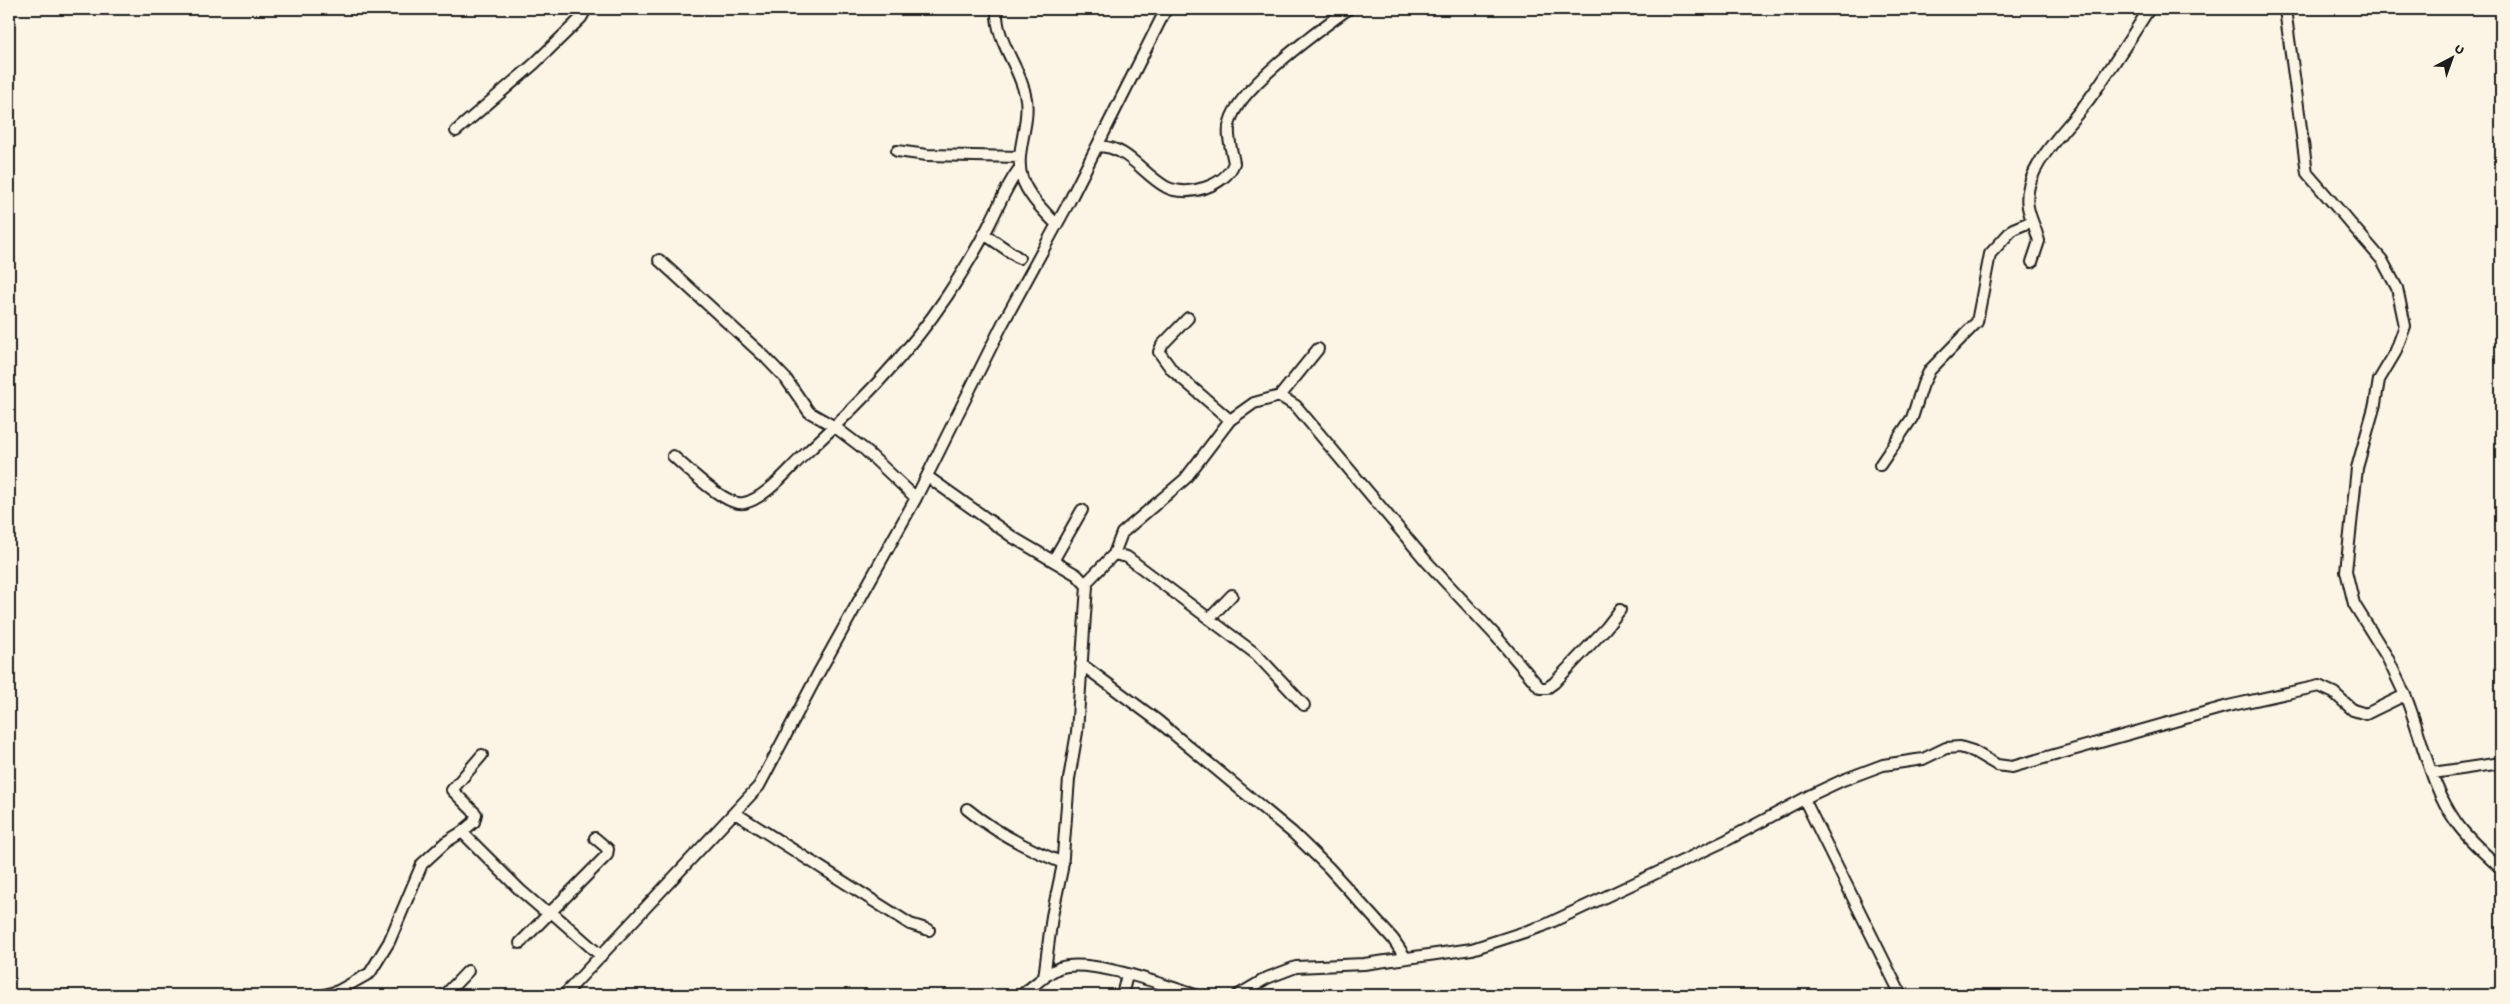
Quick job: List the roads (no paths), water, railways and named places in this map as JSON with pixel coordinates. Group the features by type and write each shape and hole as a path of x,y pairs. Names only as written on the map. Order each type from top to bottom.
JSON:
{"street":[{"path":"456,131 534,64 580,18 586,9"},
{"path":"997,9 998,28 1023,87 1026,100 1026,127 1020,157 1020,168 1026,188 1056,224"},
{"path":"570,993 601,956 759,786 818,674 928,477 1002,325 1097,146 1166,9"},
{"path":"1097,146 1114,149 1132,158 1167,188 1192,190 1213,184 1232,168 1234,163 1229,124 1234,108 1248,92 1289,56 1348,9"},
{"path":"2032,262 2039,241 2030,222 2027,205 2028,187 2036,169 2090,99 2149,9"},
{"path":"2285,9 2307,173 2382,260 2392,276 2400,298 2404,326 2402,336 2379,380 2375,404 2356,474 2346,571 2354,604 2387,657 2405,695 2433,773 2455,821 2501,869"},
{"path":"896,151 927,155 1020,157"},
{"path":"673,456 715,491 733,502 744,503 766,492 835,426 897,362 946,296 984,234 1013,177 1020,168"},
{"path":"1880,465 1912,418 1923,384 1930,370 1977,322 1990,254 2013,230 2030,222"},
{"path":"984,234 1019,258"},
{"path":"659,260 765,356 786,379 808,412 835,426 864,449 916,498"},
{"path":"1188,318 1162,345 1158,352 1172,370 1230,420"},
{"path":"1044,978 1052,916 1062,863 1069,779 1077,732 1087,594 1086,583 1114,554 1118,540 1126,528 1185,479 1230,420 1254,404 1280,396 1318,349"},
{"path":"1280,396 1288,400 1300,411 1426,562 1496,635 1537,686 1544,689 1554,683 1606,628 1620,610"},
{"path":"928,477 1014,538 1086,583"},
{"path":"1053,561 1082,510"},
{"path":"1114,554 1127,558 1256,654 1304,705"},
{"path":"1209,619 1232,595"},
{"path":"1081,664 1158,721 1293,833 1329,868 1393,939 1405,958"},
{"path":"1238,995 1267,978 1296,967 1364,964 1472,949 1543,926 1727,840 1843,780 1883,765 1923,760 1951,747 1966,748 1997,765 2012,767 2174,720 2300,689 2319,686 2334,693 2353,710 2366,714 2405,695"},
{"path":"325,995 338,991 370,973 388,942 422,864 446,842 474,822 476,814 452,790 482,755"},
{"path":"2433,773 2501,763"},
{"path":"1804,799 1901,995"},
{"path":"967,809 985,824 1011,840 1062,863"},
{"path":"735,813 910,924 929,930"},
{"path":"462,832 520,890 542,909 550,911 601,956"},
{"path":"520,943 607,855 608,849 595,838"},
{"path":"1021,995 1059,968 1080,966 1127,975 1195,995"},
{"path":"445,995 468,971"},
{"path":"1122,995 1127,975"}]}
